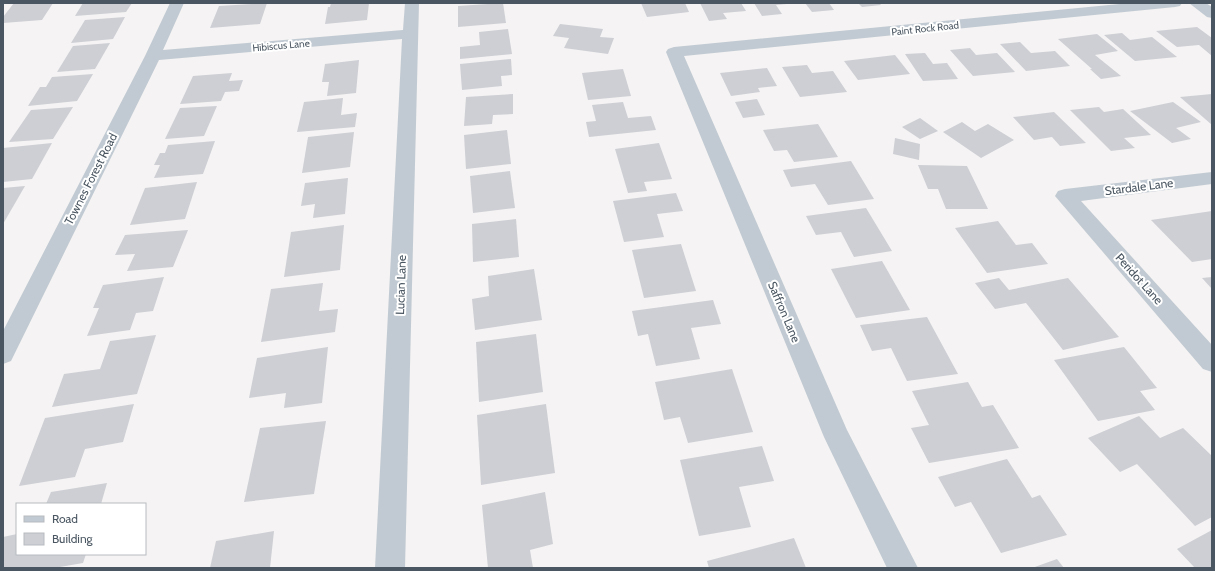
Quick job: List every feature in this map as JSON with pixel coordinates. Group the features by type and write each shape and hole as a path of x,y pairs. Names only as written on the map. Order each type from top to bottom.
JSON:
{"street":[{"name":"Townes Forest Road","path":"3,354 153,56 177,3"},
{"name":"Lucian Lane","path":"390,568 412,3"},
{"name":"Paint Rock Road","path":"674,52 1175,3"},
{"path":"1196,3 1212,14"},
{"name":"Hibiscus Lane","path":"153,56 410,34"},
{"name":"Saffron Lane","path":"674,52 837,437 903,568"},
{"name":"Stardale Lane","path":"1065,196 1212,178"},
{"name":"Peridot Lane","path":"1065,196 1212,362"}],"building":[{"path":"14,3 53,3 42,20 3,23 3,17"},
{"path":"83,3 132,3 126,12 75,16"},
{"path":"267,3 260,24 210,28 219,6"},
{"path":"331,3 369,3 367,20 325,24 328,7 330,7"},
{"path":"503,3 506,23 458,27 458,6"},
{"path":"641,3 685,3 689,12 647,17"},
{"path":"700,3 741,3 746,11 723,13 727,19 709,21"},
{"path":"754,3 787,4 776,5 782,14 762,16"},
{"path":"805,3 829,3 834,10 812,12"},
{"path":"858,3 879,3 881,5 862,7"},
{"path":"125,17 113,39 71,43 85,20"},
{"path":"560,24 603,29 600,37 614,38 608,54 564,48 569,38 553,36"},
{"path":"1197,27 1212,38 1212,56 1199,45 1177,47 1156,31"},
{"path":"508,29 512,54 460,59 460,47 480,45 479,32"},
{"path":"1122,33 1130,40 1152,37 1177,57 1135,61 1104,35"},
{"path":"1097,34 1118,51 1095,55 1121,76 1101,79 1058,39"},
{"path":"1020,42 1031,53 1055,51 1070,66 1026,71 1000,44"},
{"path":"110,43 95,69 57,72 73,46"},
{"path":"970,48 976,55 997,53 1015,72 973,76 950,50"},
{"path":"925,53 933,64 947,63 958,79 923,81 905,54"},
{"path":"895,55 910,74 858,80 844,61"},
{"path":"511,59 512,75 501,76 502,86 462,90 460,64"},
{"path":"359,60 356,93 327,96 329,82 322,82 325,64"},
{"path":"807,65 812,73 833,71 847,92 800,97 782,67"},
{"path":"767,68 777,86 758,88 760,92 731,96 720,73"},
{"path":"623,69 631,96 588,100 582,73"},
{"path":"232,73 229,81 243,80 239,91 225,92 221,101 180,104 193,76"},
{"path":"93,74 77,101 28,106 40,87 46,87 52,77"},
{"path":"513,94 513,114 493,115 492,124 464,126 466,97"},
{"path":"1212,94 1212,125 1180,97"},
{"path":"343,98 341,115 357,113 355,127 297,132 304,102"},
{"path":"757,99 765,115 743,118 735,102"},
{"path":"623,102 628,118 651,116 656,130 589,137 586,122 596,121 592,105"},
{"path":"1173,102 1201,122 1176,128 1191,139 1172,143 1130,111"},
{"path":"217,106 204,136 165,139 180,108"},
{"path":"73,107 53,139 9,142 31,110"},
{"path":"1099,107 1104,112 1123,109 1151,135 1124,138 1135,148 1111,151 1070,110"},
{"path":"1054,112 1086,143 1060,146 1052,137 1034,140 1013,117"},
{"path":"920,118 938,131 920,139 902,127"},
{"path":"962,122 975,131 988,124 1014,140 981,158 943,132"},
{"path":"818,124 838,157 794,162 787,150 774,151 763,130"},
{"path":"507,130 511,164 466,169 464,135"},
{"path":"354,132 350,167 302,173 308,137"},
{"path":"895,138 920,144 919,160 893,154"},
{"path":"215,141 203,174 154,178 160,165 154,165 160,153 165,153 168,145"},
{"path":"52,143 32,179 3,182 3,148"},
{"path":"659,143 672,179 644,182 647,191 628,193 615,149"},
{"path":"851,161 874,199 828,205 815,184 791,187 783,170"},
{"path":"918,165 967,166 988,209 946,209 938,189 928,189"},
{"path":"510,171 515,208 473,213 470,176"},
{"path":"348,178 345,214 313,218 315,204 301,206 305,183"},
{"path":"197,182 185,219 130,225 145,188"},
{"path":"25,186 3,224 3,188"},
{"path":"676,193 683,211 657,214 664,237 624,242 613,201"},
{"path":"866,208 892,251 854,257 841,232 816,235 806,216"},
{"path":"1212,211 1212,259 1192,262 1151,220"},
{"path":"516,219 519,257 473,262 472,224"},
{"path":"998,221 1016,245 1032,243 1048,264 987,273 955,228"},
{"path":"344,225 340,270 284,277 291,232"},
{"path":"188,230 173,267 127,271 135,254 115,255 125,235"},
{"path":"681,244 696,291 644,298 632,250"},
{"path":"882,261 910,310 856,318 831,269"},
{"path":"534,269 542,320 475,330 472,299 489,296 488,276"},
{"path":"164,277 153,311 136,313 130,330 87,336 99,308 93,308 103,285"},
{"path":"1212,277 1212,289 1202,278"},
{"path":"999,278 1009,290 1068,278 1119,337 1063,350 1026,303 995,309 975,283"},
{"path":"323,283 319,311 338,309 335,332 261,342 271,289"},
{"path":"713,300 721,324 691,328 700,359 656,366 648,334 638,336 632,311"},
{"path":"927,317 958,374 907,381 891,348 872,351 860,325"},
{"path":"536,334 543,392 479,402 476,342"},
{"path":"156,335 137,394 52,407 64,374 100,369 110,341"},
{"path":"328,347 322,403 284,408 286,393 249,398 257,358"},
{"path":"1124,347 1157,388 1140,391 1155,410 1098,421 1054,360"},
{"path":"732,369 753,432 688,443 680,417 664,420 655,382"},
{"path":"968,382 982,407 993,405 1019,448 929,463 911,428 929,425 912,391"},
{"path":"134,404 123,442 85,449 75,477 19,486 45,418"},
{"path":"546,404 555,473 481,485 477,415"},
{"path":"1139,416 1160,438 1183,428 1212,456 1212,517 1195,526 1137,464 1120,472 1088,438"},
{"path":"326,421 314,494 244,502 260,428"},
{"path":"762,446 774,481 739,487 751,527 699,536 680,460"},
{"path":"1007,459 1032,498 1040,495 1067,535 1001,553 971,502 955,507 938,477"},
{"path":"107,483 101,503 46,503 51,492"},
{"path":"545,492 553,544 530,550 533,568 488,568 482,505"},
{"path":"1212,530 1212,568 1195,568 1177,549"},
{"path":"274,531 270,568 210,568 216,541"},
{"path":"16,534 16,555 86,555 83,563 54,568 3,568 3,537"},
{"path":"794,538 806,568 709,568 707,561"},
{"path":"1057,559 1064,568 1032,568"}]}
